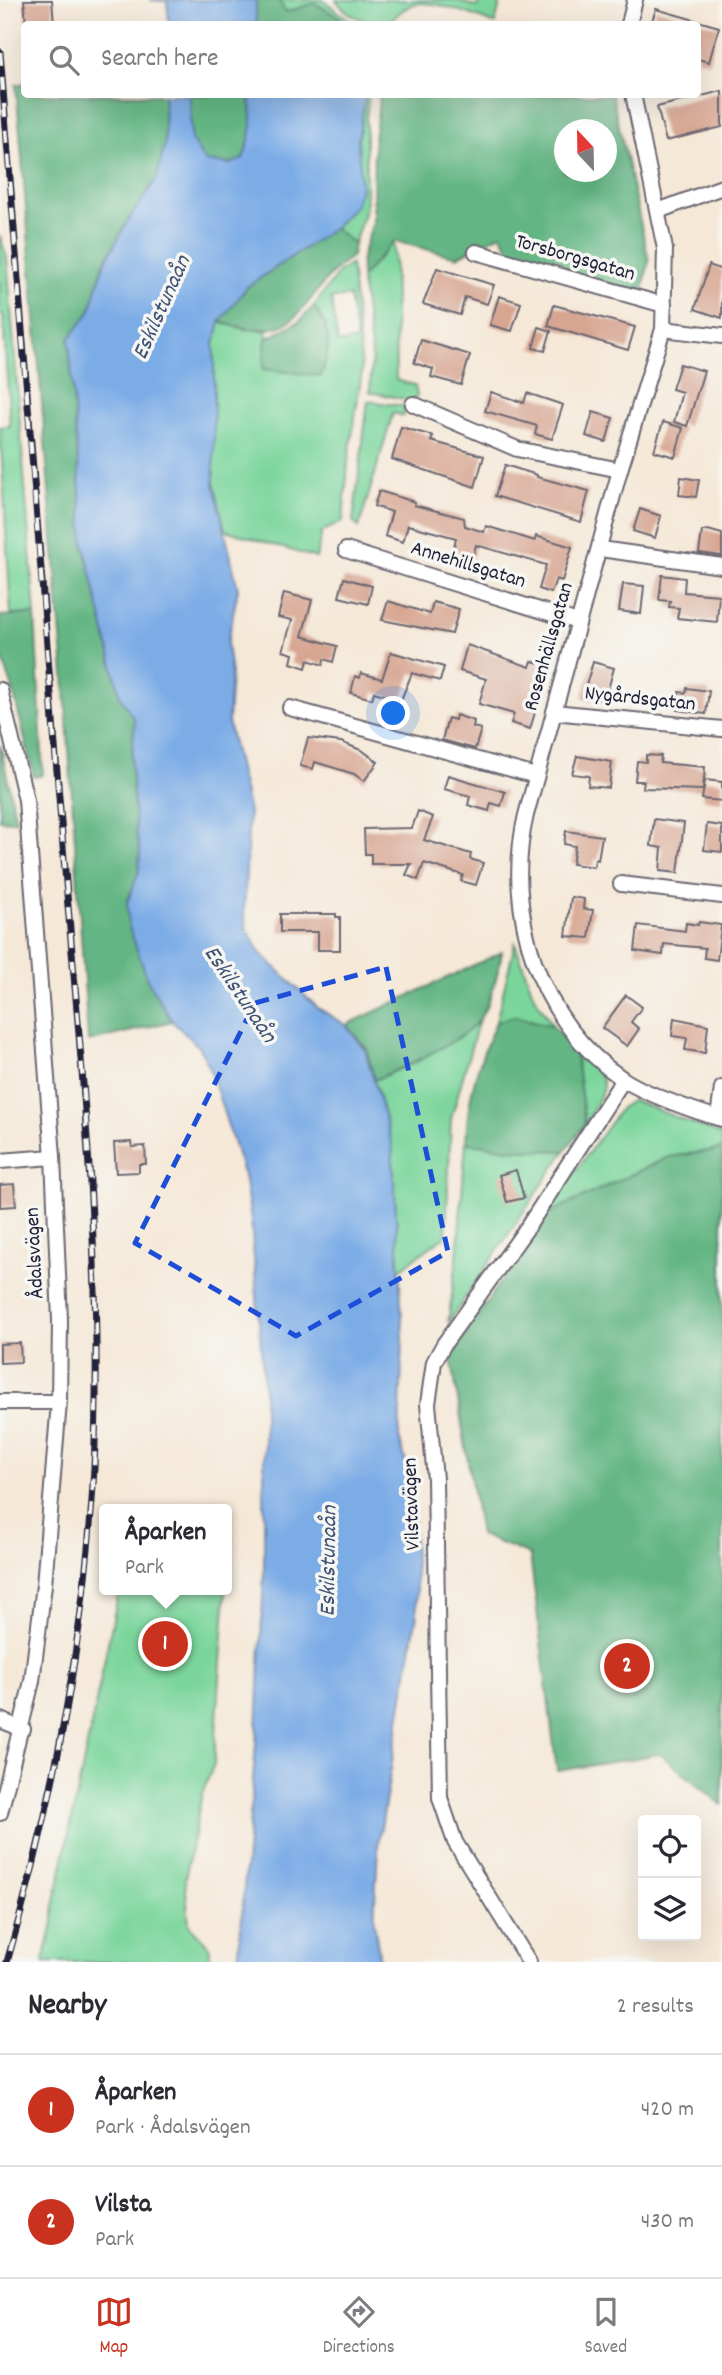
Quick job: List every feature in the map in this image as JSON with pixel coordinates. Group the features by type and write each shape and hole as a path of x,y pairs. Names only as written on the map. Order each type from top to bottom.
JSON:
{"street":[{"path":"630,21 635,0"},
{"name":"Rosenhällsgatan","path":"634,98 665,249 663,329 620,470 523,826 519,859 520,908 537,973 562,1017 623,1080 720,1118"},
{"path":"658,211 722,187"},
{"name":"Torsborgsgatan","path":"476,252 664,305"},
{"path":"663,329 722,336"},
{"path":"413,404 517,449 620,470"},
{"path":"600,549 722,566"},
{"name":"Annehillsgatan","path":"346,550 578,622"},
{"name":"Ådalsvägen","path":"0,690 26,800 53,1157 60,1321 59,1402 44,1585 23,1729 0,1813"},
{"path":"290,708 326,715 536,776"},
{"name":"Nygårdsgatan","path":"554,712 722,729"},
{"path":"621,884 722,896"},
{"name":"Vilstavägen","path":"529,1962 455,1842 440,1798 435,1479 429,1380 434,1362 444,1344 527,1228 623,1080"},
{"path":"720,1118 722,1088"},
{"path":"0,1161 53,1157"},
{"path":"0,1402 59,1402"},
{"path":"0,1720 23,1729"}],"highlighted area":[{"path":"386,967 448,1252 296,1336 135,1243 255,1003"}],"green space":[{"path":"256,0 279,0 286,12 315,3 340,18 336,21 256,21"},
{"path":"279,0 323,0 350,21 337,21 339,19 285,12"},
{"path":"336,0 455,0 477,7 480,0 501,0 496,21 423,3 407,7 391,21 367,21 341,6"},
{"path":"21,84 21,98 164,98 165,142 157,178 104,263 90,312 69,339 84,544 120,696 135,720 131,764 136,833 140,850 139,871 127,903 149,983 172,1021 88,1042 64,674 16,85"},
{"path":"190,98 250,98 252,127 243,159 230,164 206,162 191,140"},
{"path":"369,98 366,118 366,207 354,244 334,228 353,204 359,186 357,154 364,100"},
{"path":"380,98 613,98 649,261 642,294 513,257 501,234 457,257 394,241 361,278 361,259 373,222 374,139"},
{"path":"334,228 354,244 352,256 334,272 298,314 285,324 269,329 248,329 220,322 247,287"},
{"path":"0,236 7,258 35,614 11,615 0,427 10,426 3,315 0,314"},
{"path":"394,241 396,380 415,385 417,396 412,401 370,392 372,354 361,278"},
{"path":"351,264 362,371 348,462 343,521 322,532 316,558 225,530 214,483 214,344 220,322 244,329 267,331 264,369 327,326 314,306 339,272","holes":["349,296 357,340 338,343 331,299"]},
{"path":"314,306 324,324 328,340 321,376 263,369 266,339 300,321"},
{"path":"368,401 404,406 404,416 393,413 359,527 353,522"},
{"path":"35,614 43,775 34,777 12,686 0,652 0,616"},
{"path":"0,745 2,752 16,821 0,820"},
{"path":"515,943 534,996 553,1026 514,1016 496,1022"},
{"path":"502,952 487,1004 472,1028 430,1054 374,1080 367,1049 346,1025"},
{"path":"514,1016 553,1026 575,1051 585,1124 565,1151 509,1149 466,1142 471,1095 484,1051 496,1022"},
{"path":"478,1023 451,1119 446,1235 399,1270 392,1143 374,1080 417,1062"},
{"path":"575,1051 596,1070 603,1084 599,1100 585,1124"},
{"path":"632,1100 722,1135 722,1149 669,1157 543,1216 621,1108"},
{"path":"466,1142 509,1149 565,1151 448,1323 457,1259"},
{"path":"722,1149 722,1805 660,1754 557,1771 530,1555 480,1535 451,1357 543,1216 669,1157"},
{"path":"118,1595 226,1595 214,1764 202,1794 185,1879 189,1925 210,1947 209,1962 43,1962 54,1922 54,1906"}],"water":[{"path":"149,0 256,0 256,21 169,21 167,1"},
{"name":"Eskilstunaån","path":"164,98 190,98 191,140 206,162 230,164 243,159 249,142 252,127 250,98 365,100 358,139 361,188 355,206 334,228 247,287 220,322 214,344 214,483 238,589 227,645 231,673 228,722 249,812 244,911 247,930 260,953 318,1008 346,1025 365,1050 392,1143 403,1336 399,1437 412,1485 417,1614 378,1845 374,1922 380,1962 238,1962 257,1731 264,1571 264,1387 251,1220 244,1176 209,1066 198,1046 172,1021 149,983 129,927 127,903 139,871 140,850 136,833 131,764 135,721 120,696 84,544 69,339 90,312 104,264 129,219 157,178 165,142"}],"building":[{"path":"24,0 52,0 54,21 26,21"},
{"path":"656,9 698,21 652,21"},
{"path":"701,22 719,27 709,62 701,60"},
{"path":"722,91 722,127 666,141 657,107"},
{"path":"709,265 722,270 722,318 695,309"},
{"path":"437,268 494,285 487,304 465,297 460,315 423,304"},
{"path":"499,296 521,303 512,331 490,325"},
{"path":"554,305 635,327 628,350 548,326"},
{"path":"539,327 551,331 545,351 533,348"},
{"path":"421,340 470,355 461,385 431,377 433,369 414,363"},
{"path":"680,364 704,371 687,426 674,422 682,392 672,389"},
{"path":"491,392 524,403 527,393 563,405 552,439 535,434 537,426 485,411"},
{"path":"593,412 613,418 606,442 586,436"},
{"path":"663,422 683,428 675,457 654,451"},
{"path":"401,427 433,436 431,441 484,456 475,487 392,459"},
{"path":"505,465 589,491 581,522 495,496"},
{"path":"681,477 699,480 696,497 679,495"},
{"path":"379,491 415,502 414,505 464,518 465,526 484,532 486,526 535,541 536,536 572,547 562,581 556,579 551,593 539,589 546,565 476,545 471,565 451,559 456,538 408,525 403,542 385,536 392,512 374,506"},
{"path":"640,509 661,516 655,538 633,531"},
{"path":"702,531 722,534 722,556 699,553"},
{"path":"662,575 685,578 684,592 719,595 717,622 677,618 679,608 669,607 670,601 659,600"},
{"path":"344,578 372,586 368,604 339,597"},
{"path":"623,584 644,586 641,614 619,611"},
{"path":"284,593 312,600 302,636 337,646 333,662 324,659 323,665 308,660 306,668 291,663 293,654 283,651 292,620 278,617"},
{"path":"388,601 430,614 433,602 459,609 452,634 382,620"},
{"path":"467,645 530,667 532,661 549,666 530,729 511,723 514,714 479,704 486,679 460,671"},
{"path":"391,652 444,667 440,681 412,673 401,700 374,692 372,699 351,693 355,676 360,678 361,673 382,679"},
{"path":"593,662 614,668 605,700 582,698"},
{"path":"687,688 709,691 706,714 677,710 679,692 686,693"},
{"path":"456,715 474,721 473,727 481,729 475,749 442,740 448,718 455,720"},
{"path":"308,738 341,742 363,751 378,762 364,781 354,774 315,762 313,769 300,766"},
{"path":"646,755 661,756 660,763 705,767 703,790 643,788 644,781 635,781 637,761 646,762"},
{"path":"577,756 612,762 609,788 588,786 589,776 572,774"},
{"path":"448,775 505,792 501,806 491,803 489,811 468,805 470,796 444,789"},
{"path":"705,780 722,782 722,801 702,799"},
{"path":"418,811 433,817 424,840 471,854 470,859 483,863 476,885 461,881 463,875 424,863 418,880 406,875 411,864 371,864 371,854 365,854 364,829 412,828"},
{"path":"654,819 684,823 678,873 660,871 662,848 651,846"},
{"path":"707,824 722,826 722,852 704,850"},
{"path":"566,831 602,836 598,860 595,859 594,867 572,864 575,846 564,844"},
{"path":"571,897 584,899 583,909 593,910 589,938 566,936"},
{"path":"280,914 336,914 336,917 340,917 340,950 318,950 318,932 280,932"},
{"path":"699,922 721,925 717,960 704,958 705,948 664,944 663,955 635,951 638,925 685,931 686,923 698,925"},
{"path":"626,995 642,1007 631,1022 639,1029 627,1046 602,1028"},
{"path":"674,1018 708,1025 705,1053 685,1050 687,1038 672,1036"},
{"path":"131,1142 132,1147 145,1146 146,1164 139,1164 139,1172 116,1173 114,1143"},
{"path":"516,1170 524,1198 507,1202 499,1175"},
{"path":"14,1184 16,1206 0,1207 0,1185"},
{"path":"20,1343 21,1362 0,1363 0,1344"}],"railway":[{"path":"0,52 88,1145 96,1388 90,1531 75,1656 53,1779 7,1962"}],"place":[{"name":"Åparken","path":"165,1644"},
{"name":"Vilsta","path":"627,1666"}]}
